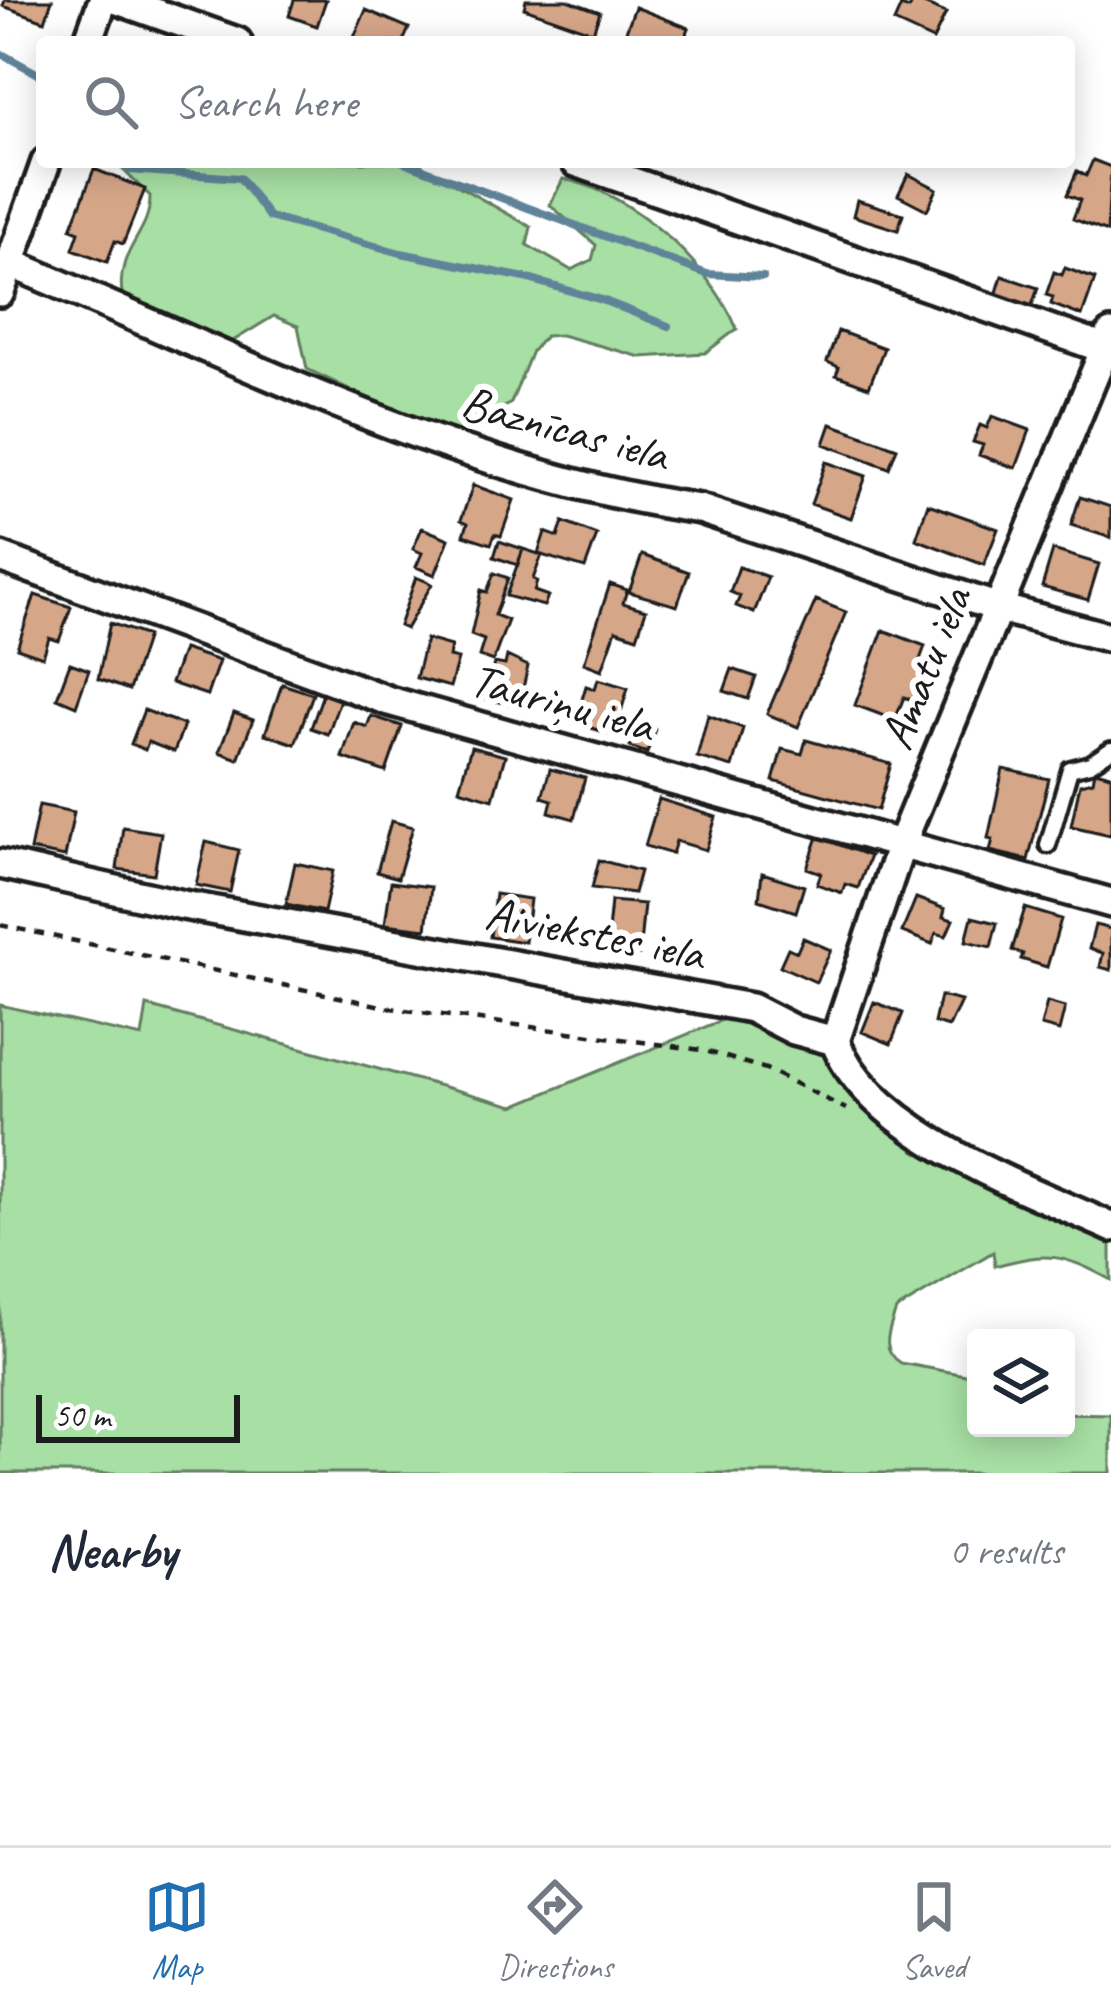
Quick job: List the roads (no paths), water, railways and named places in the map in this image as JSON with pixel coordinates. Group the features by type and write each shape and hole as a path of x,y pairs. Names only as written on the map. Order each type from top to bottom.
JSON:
{"street":[{"path":"90,36 103,0"},
{"path":"118,0 220,36"},
{"path":"0,292 44,168"},
{"path":"594,168 1108,342"},
{"name":"Baznīcas iela","path":"10,263 416,434 650,502 700,509 999,608 1111,638"},
{"name":"Amatu iela","path":"835,1041 902,842 1108,342"},
{"name":"Tauriņu iela","path":"0,557 389,701 1111,903"},
{"name":"Aiviekstes iela","path":"0,864 183,904 751,1008 794,1030 835,1041"},
{"path":"835,1041 850,1072 928,1142 1111,1227"}],"lane":[{"path":"1048,845 1070,769 1090,764 1111,749"}],"waterway":[{"path":"0,53 36,73"},
{"path":"126,168 240,178 269,217 401,253 525,278 602,300 668,326"},
{"path":"420,168 707,274 763,277"}]}
